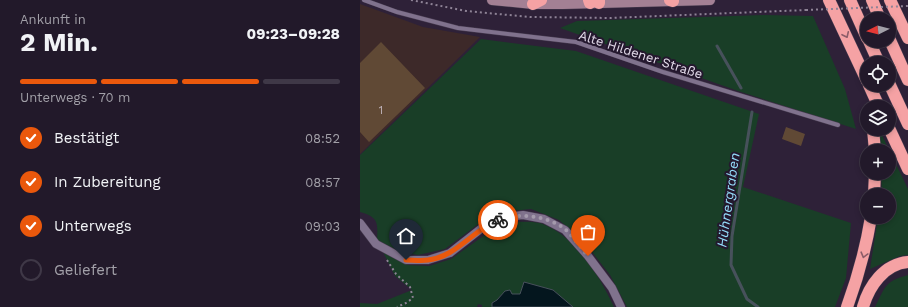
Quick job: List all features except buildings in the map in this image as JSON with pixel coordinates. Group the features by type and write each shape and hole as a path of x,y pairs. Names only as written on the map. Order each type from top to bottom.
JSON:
{"highway":[{"path":"829,0 860,68"},
{"path":"850,0 860,22"},
{"path":"872,0 877,12"},
{"path":"890,0 908,38"},
{"path":"896,0 908,26"},
{"path":"894,48 908,80"},
{"path":"893,92 908,124"},
{"path":"893,136 908,169"},
{"path":"847,307 867,243 870,224"},
{"path":"863,307 867,294 876,279 889,268 908,262"}],"main road":[{"path":"492,0 537,2 710,0"}],"street":[{"path":"360,223 376,244 406,260 428,260 450,253 487,224 505,217 523,215 544,219 565,230 570,235 612,288 621,307"}],"lane":[{"name":"Alte Hildener Straße","path":"364,0 396,12 458,28 576,42 663,72 838,125"}],"path":[{"path":"411,0 466,11 530,17 610,18 908,6"},
{"path":"376,244 396,274 410,287 412,298 406,303 397,307"}],"shaded area":[{"path":"360,4 423,27 480,37 360,154"}],"green space":[{"path":"764,15 813,16 845,89 856,129 738,91 560,28 577,21"},
{"path":"481,39 576,51 759,114 743,187 851,223 846,278 835,307 627,307 610,275 585,243 559,220 531,209 501,212 477,225 445,249 418,255 401,252 377,240 376,221 374,218 360,212 360,155"},
{"path":"879,136 882,136 886,144 879,144"},
{"path":"896,164 908,189 908,255 900,256 870,269 877,224 896,224 896,188 882,188 881,180 896,180"},
{"path":"512,222 532,222 543,224 566,238 586,259 594,270 614,307 573,307 553,290 524,282 520,295 501,295 492,303 492,307 482,307 482,305 478,304 477,307 360,307 360,303 377,304 412,290 395,276 383,252 408,265 429,266 451,259 496,227"},
{"path":"908,275 908,307 875,307 881,294 890,282"}],"water":[{"path":"524,282 553,290 573,307 492,307 492,303 505,291 510,290 512,294 520,294"}],"waterway":[{"name":"Hühnergraben","path":"717,46 741,88"},
{"name":"Hühnergraben","path":"752,112 732,236 731,265 747,299 758,307"}],"way so far":[{"path":"498,220 505,217 523,215 544,219 565,230 588,256"}],"route":[{"path":"406,260 428,260 450,253 487,224 498,220"}]}
